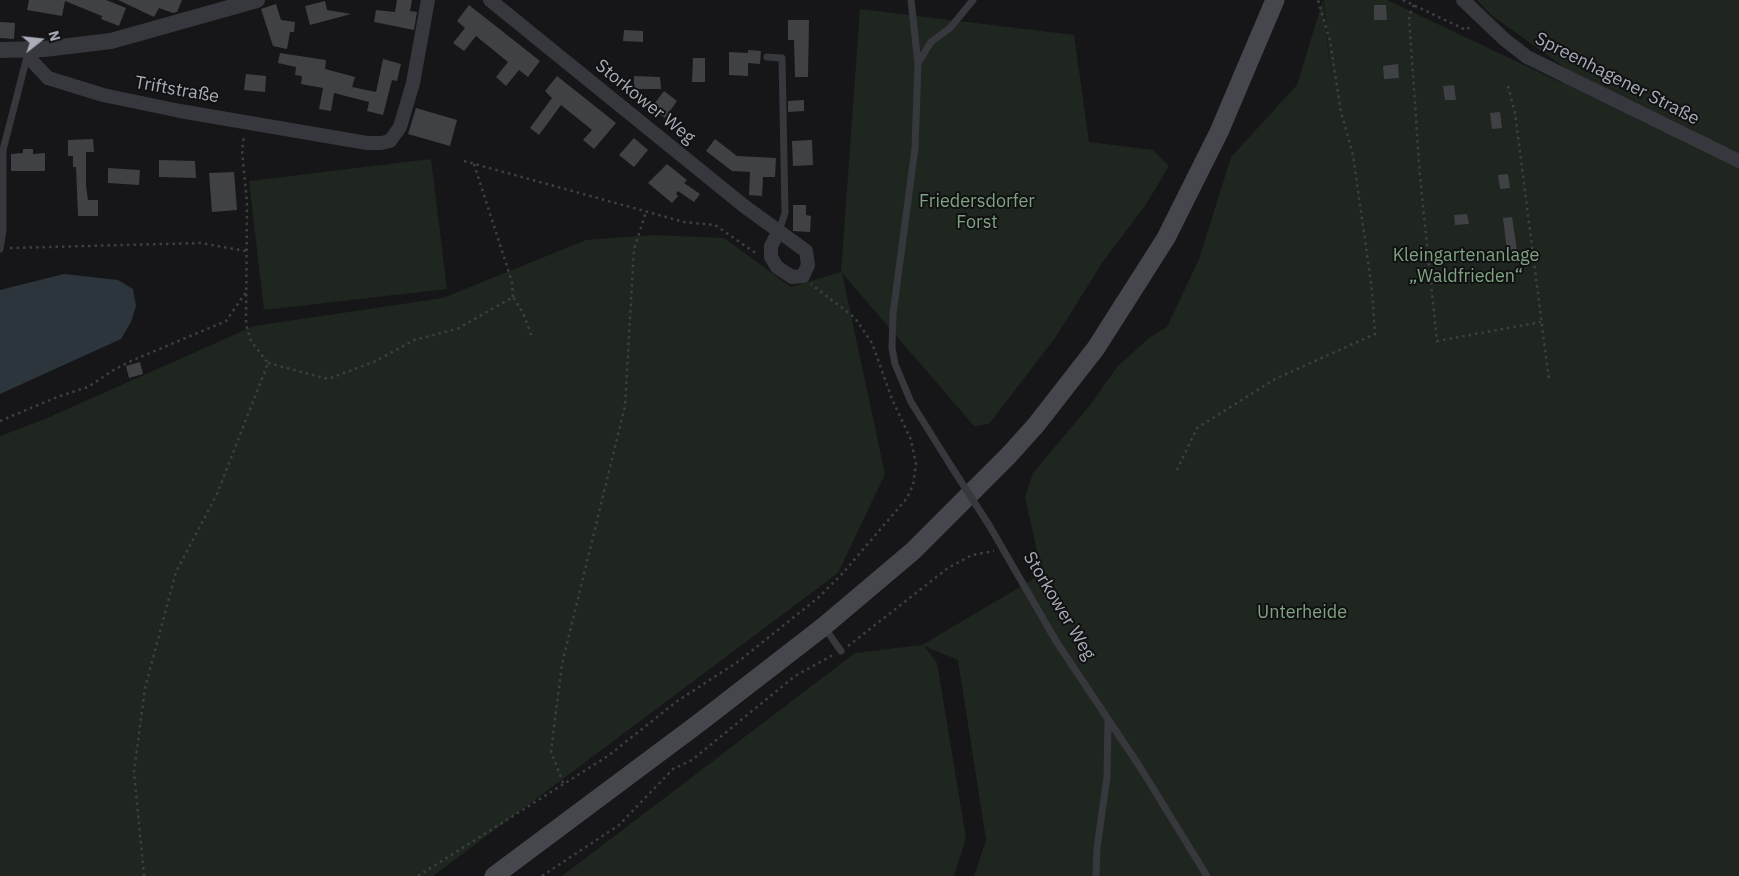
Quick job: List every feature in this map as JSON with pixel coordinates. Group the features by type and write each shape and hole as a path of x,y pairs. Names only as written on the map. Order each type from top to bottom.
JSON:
{"main road":[{"path":"494,876 699,723 823,627 913,551 981,484 1036,425 1096,348 1133,292 1179,215 1219,132 1275,0"}],"street":[{"path":"0,50 28,50 87,45 137,35 257,0"},
{"name":"Triftstraße","path":"28,50 33,62 48,78 132,102 367,143 390,141 400,127 412,83 428,0"},
{"name":"Storkower Weg","path":"490,0 744,206 806,251 808,265 803,276 792,277 777,267 771,257"},
{"name":"Spreenhagener Straße","path":"1463,0 1527,57 1739,161"},
{"path":"771,257 771,246 779,231"}],"lane":[{"name":"Storkower Weg","path":"911,0 918,64 915,148 893,314 892,348 895,364 911,402 1003,549 1056,641 1108,722 1140,767 1207,876"},
{"path":"918,64 931,42 950,28 973,0"},
{"path":"0,249 4,210 3,150 28,50"},
{"path":"767,57 782,58 784,213 779,231"},
{"path":"823,627 841,651"},
{"path":"1096,876 1097,848 1107,777 1108,722"}],"path":[{"path":"1177,470 1197,428 1275,379 1375,334 1372,290 1353,155 1341,112 1330,41 1318,0"},
{"path":"1403,0 1466,30 1483,19"},
{"path":"1414,5 1409,16 1420,177 1437,341 1541,322"},
{"path":"1508,86 1515,113 1549,380"},
{"path":"246,121 242,151 247,202 246,324 251,341 268,363 328,379 376,361 414,340 457,329 514,297"},
{"path":"464,161 684,222 715,225 759,256 771,257"},
{"path":"474,164 512,282 514,297 524,313 532,337"},
{"path":"563,783 551,750 562,664 625,406 634,249 646,212"},
{"path":"0,249 200,243 246,251"},
{"path":"418,876 608,756 676,702 739,661 819,597 843,573 907,498 913,484 916,464 911,440 892,400 872,343 855,318 814,287"},
{"path":"0,421 57,397 88,387 131,361 226,321 246,291"},
{"path":"144,876 134,772 145,688 176,572 217,494 268,363"},
{"path":"542,876 619,825 673,769 692,760 795,676 856,641 874,624 899,608 948,568 972,555 1003,549"}],"green space":[{"name":"Unterheide","path":"1323,0 1332,87 1324,0 1387,0 1562,83 1561,65 1491,15 1477,0 1739,0 1739,876 974,876 986,840 958,660 924,646 937,663 966,838 954,876 562,876 855,653 922,645 1042,574 1025,497 1033,473 1091,404 1117,367 1149,338 1167,327 1199,259 1231,157 1297,85"},
{"name":"Friedersdorfer Forst","path":"860,9 1074,35 1089,142 1153,150 1169,166 1145,206 1104,260 1055,338 989,424 974,426 842,273 885,474 838,573 433,876 0,876 0,436 45,419 254,326 443,298 586,240 653,235 724,238 791,287 841,272"},
{"path":"431,159 447,289 264,310 249,181"}],"shaded area":[{"path":"64,274 118,280 133,289 136,306 131,322 121,339 0,394 0,290"}],"building":[{"path":"29,0 106,0 126,8 119,26 101,19 102,16 65,1 62,16 27,10"},
{"path":"118,0 182,0 177,12 173,13 159,8 154,17"},
{"path":"397,0 412,0 410,11 417,12 414,30 374,22 376,10 395,12"},
{"path":"325,1 327,10 351,14 310,25 305,6"},
{"path":"276,4 281,20 295,22 294,32 290,32 287,49 273,46 261,9"},
{"path":"469,5 540,61 528,77 519,70 506,86 496,77 508,62 476,36 464,51 453,43 465,28 457,21"},
{"path":"1374,5 1386,5 1387,20 1374,20"},
{"path":"788,20 809,20 808,77 795,77 794,40 788,40"},
{"path":"0,22 15,23 14,39 0,38"},
{"path":"624,30 643,31 643,42 623,41"},
{"path":"748,50 761,51 760,64 748,63 748,76 729,75 729,52 748,53"},
{"path":"280,53 326,60 325,69 355,77 352,87 376,92 383,59 401,64 397,81 392,80 383,115 367,111 369,102 334,93 331,111 319,109 323,88 301,84 302,76 295,75 296,67 278,63"},
{"path":"693,58 705,58 705,82 692,82"},
{"path":"1398,64 1399,78 1384,79 1383,66"},
{"path":"246,74 266,76 265,92 244,90"},
{"path":"557,76 616,123 594,149 583,140 592,130 561,105 539,135 530,128 552,98 545,91"},
{"path":"634,76 660,77 661,89 634,89"},
{"path":"1454,85 1456,100 1445,100 1443,86"},
{"path":"664,91 677,101 665,118 651,108"},
{"path":"804,100 804,111 788,112 788,101"},
{"path":"416,108 457,120 450,146 408,134"},
{"path":"1500,112 1502,128 1492,129 1490,113"},
{"path":"634,138 648,150 634,167 619,155"},
{"path":"93,139 94,152 86,152 86,186 88,200 98,200 98,216 78,216 76,167 73,167 73,156 68,156 68,140"},
{"path":"715,139 737,156 776,158 775,177 763,177 762,196 749,195 750,172 732,171 706,151"},
{"path":"812,140 813,165 793,166 792,141"},
{"path":"23,149 33,149 33,154 45,153 45,171 11,171 11,154 23,153"},
{"path":"159,160 195,161 196,178 159,177"},
{"path":"667,164 687,180 684,183 700,194 694,202 678,191 676,194 678,196 672,203 648,183"},
{"path":"108,168 140,170 139,185 108,183"},
{"path":"234,172 237,210 212,212 209,173"},
{"path":"1508,174 1510,188 1500,189 1498,175"},
{"path":"793,205 806,205 806,215 811,216 810,232 793,231"},
{"path":"1467,214 1469,224 1455,225 1454,215"},
{"path":"1512,217 1517,250 1507,251 1503,218"},
{"path":"140,362 143,374 129,378 126,366"}],"park label":[{"name":"Kleingartenanlage „Waldfrieden“","path":"1466,266"}]}
